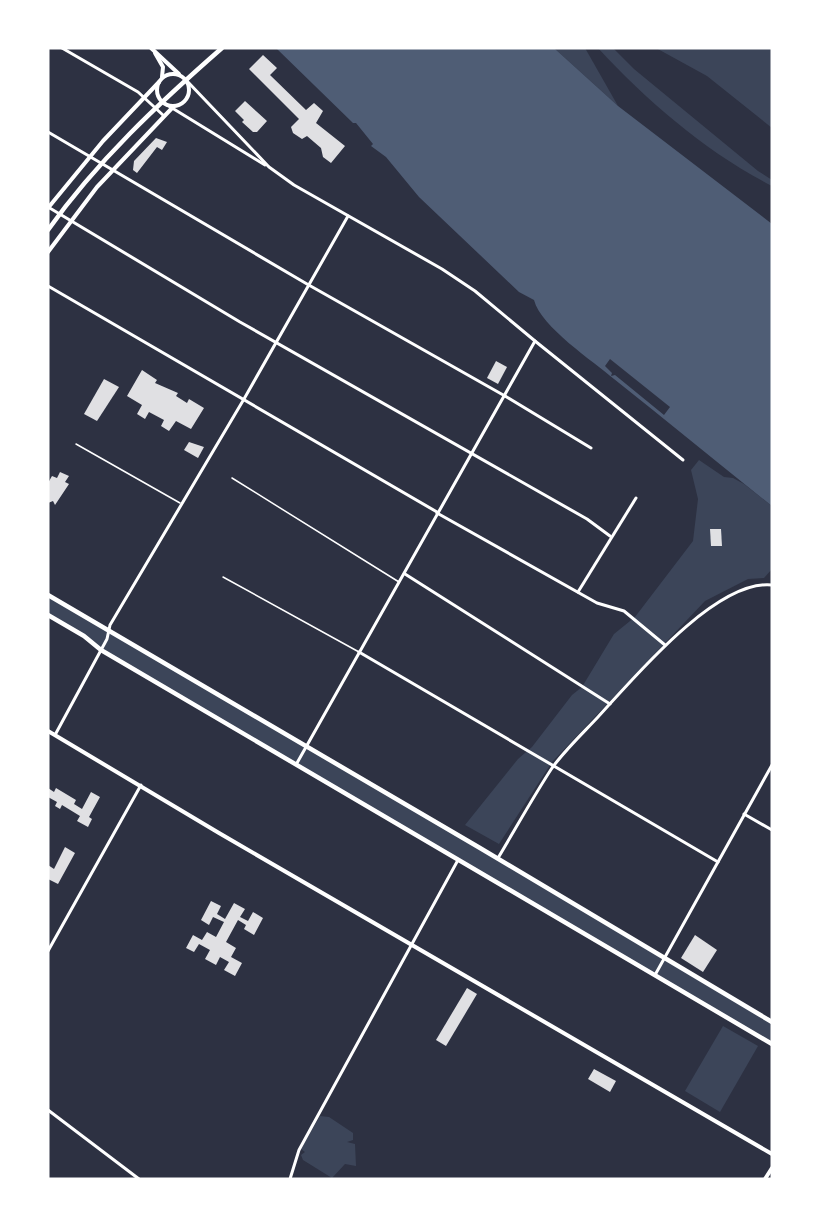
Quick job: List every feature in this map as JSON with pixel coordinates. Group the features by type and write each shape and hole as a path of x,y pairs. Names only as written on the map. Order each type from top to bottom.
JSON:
{"highway":[{"path":"48,230 113,151 173,90 222,48"},
{"path":"48,595 498,858 772,1022"},
{"path":"48,615 84,636 101,650 297,763 772,1044"}],"main road":[{"path":"48,252 70,221 113,170 173,108 187,98 189,89 184,78 151,48 161,63 158,95 164,103 173,108"},
{"path":"48,208 90,156 160,80 171,74 184,78"},
{"path":"48,731 219,833 772,1154"},
{"path":"765,1179 772,1168"}],"street":[{"path":"62,48 145,97 165,116"},
{"path":"184,78 269,167"},
{"path":"173,108 348,216 467,285 683,460"},
{"path":"48,132 591,448"},
{"path":"48,208 587,519 610,536"},
{"path":"55,735 101,650 110,632 110,626 244,399 307,284 348,216"},
{"path":"48,286 597,603 624,611 665,645"},
{"path":"297,763 535,341"},
{"path":"578,592 610,536 636,498"},
{"path":"405,574 610,704"},
{"path":"498,858 553,766 665,645 712,607 732,595 753,587 772,585"},
{"path":"359,652 718,862"},
{"path":"655,975 772,765"},
{"path":"48,951 141,785"},
{"path":"744,814 772,830"},
{"path":"290,1179 299,1150 458,860"},
{"path":"48,1110 139,1179"}],"lane":[{"path":"76,444 183,504"},
{"path":"232,478 400,582"},
{"path":"223,577 359,652"}],"shaded area":[{"path":"276,48 554,48 618,106 772,224 772,506 557,332 546,321 534,300 519,292 419,197 386,157 371,146 373,144 356,123 353,123"},
{"path":"554,48 585,48 618,106"},
{"path":"598,48 613,48 634,69 772,180 772,186 701,142 637,88"},
{"path":"656,48 772,48 772,128 707,76"},
{"path":"699,460 724,477 733,478 744,484 772,506 772,569 764,578 748,579 705,601 552,762 499,844 465,825 518,759 532,747 572,695 582,687 614,634 635,617 693,541 698,499 691,470"},
{"path":"48,595 772,1022 772,1042 101,650 48,615"},
{"path":"723,1026 758,1046 720,1112 685,1091"},
{"path":"320,1116 329,1117 353,1133 353,1140 347,1142 355,1144 356,1166 345,1164 332,1178 303,1160 301,1155 305,1152 301,1149"}],"pier":[{"path":"610,359 670,407 664,415 615,375 611,376 612,373 605,366"}],"building":[{"path":"263,55 277,68 270,75 306,110 314,103 323,111 316,123 345,146 331,163 323,157 321,148 307,136 302,139 293,133 291,127 299,119 249,69"},
{"path":"245,101 267,121 257,132 253,132 242,122 244,120 235,111"},
{"path":"156,138 167,142 162,150 157,147 137,173 133,170 134,161"},
{"path":"496,361 507,367 498,384 487,378"},
{"path":"142,370 157,380 155,383 178,393 176,396 187,403 189,399 204,408 191,429 176,421 169,431 161,426 164,420 149,412 145,419 137,414 142,405 127,396"},
{"path":"104,379 119,387 97,421 84,414"},
{"path":"189,442 204,447 198,458 184,450"},
{"path":"60,472 69,476 65,482 69,484 55,505 53,501 48,503 48,483 52,476 57,478"},
{"path":"710,529 721,529 722,546 711,546"},
{"path":"48,788 54,792 56,788 76,800 74,804 82,809 91,792 100,797 89,817 92,819 88,827 77,821 80,816 62,805 60,809 55,806 57,802 48,797"},
{"path":"65,847 75,853 58,884 48,879 48,865 54,869"},
{"path":"211,901 221,906 217,914 225,919 234,903 245,909 240,917 248,921 253,912 263,918 254,935 244,929 246,925 238,920 226,942 236,948 231,957 242,963 235,976 224,970 229,962 220,957 216,965 205,959 210,950 199,944 194,952 186,948 193,935 202,940 207,932 216,937 224,922 213,917 209,925 201,920"},
{"path":"695,935 717,950 703,972 681,958"},
{"path":"467,988 477,994 446,1046 436,1040"},
{"path":"594,1069 616,1081 610,1092 588,1079"}]}
